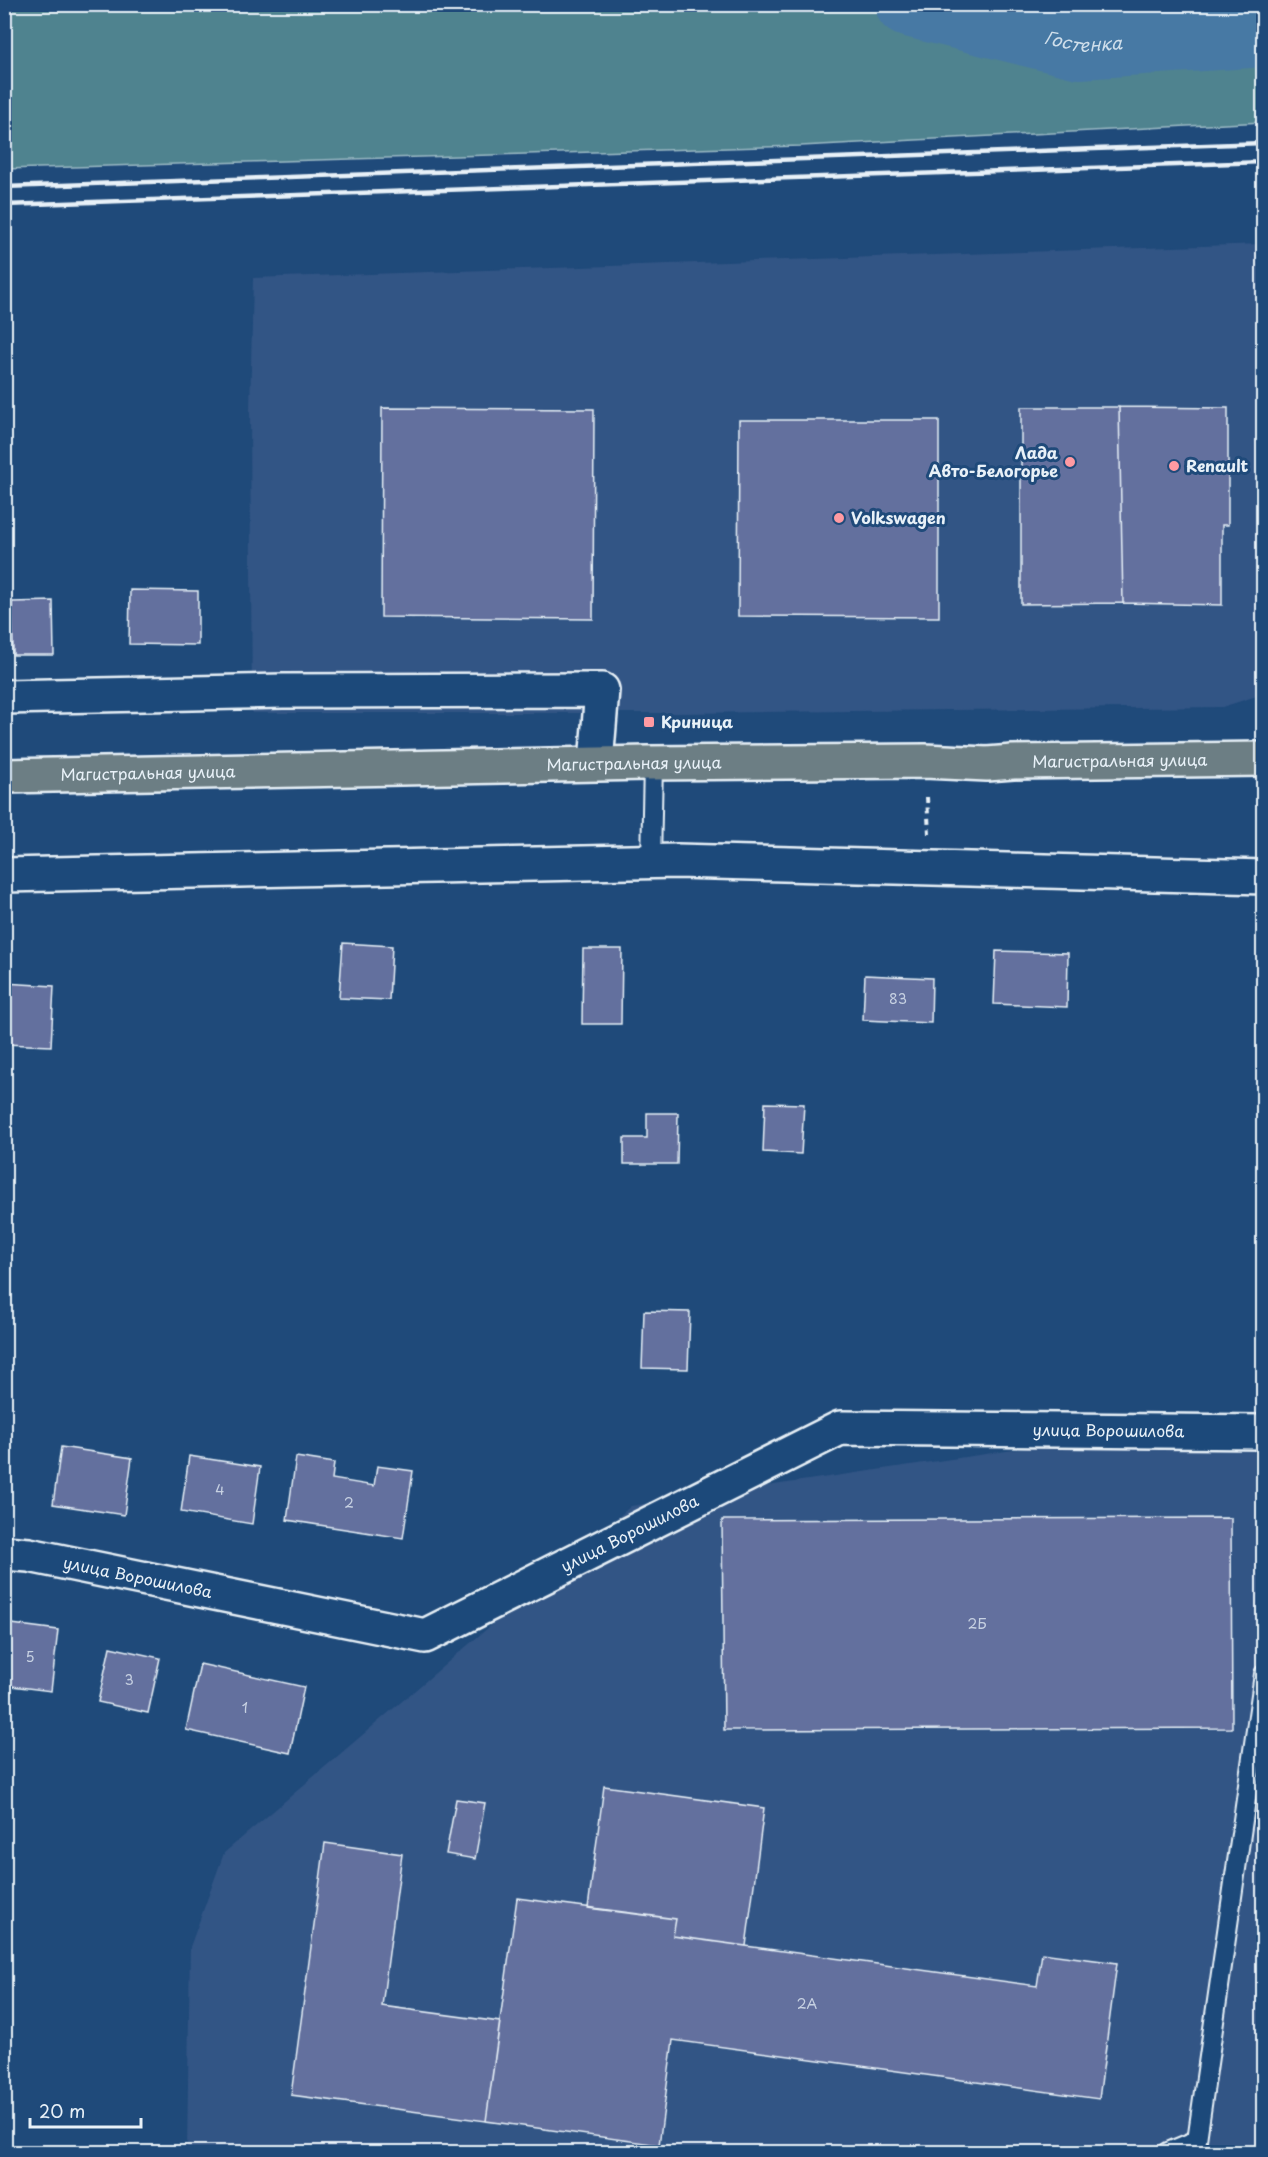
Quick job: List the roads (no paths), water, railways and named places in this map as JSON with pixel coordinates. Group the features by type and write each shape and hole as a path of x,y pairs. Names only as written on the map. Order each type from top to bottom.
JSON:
{"main road":[{"name":"Магистральная улица","path":"4,776 653,763 925,761 987,764 1263,759"}],"street":[{"path":"4,697 295,691 602,690 596,764"},
{"path":"4,875 651,862 1263,877"},
{"name":"улица Ворошилова","path":"4,1553 29,1555 425,1636 840,1428 1263,1432"}],"lane":[{"path":"651,862 653,763"},
{"path":"1168,2152 1197,2140 1263,1674"}],"waterway":[{"name":"Гостенка","path":"908,4 1080,46 1264,34"}],"railway":[{"path":"4,187 1264,143"},
{"path":"4,205 1264,162"}],"place":[{"name":"Лада Авто-Белогорье","path":"1070,462"},
{"name":"Renault","path":"1174,466"},
{"name":"Volkswagen","path":"839,518"},
{"name":"Криница","path":"649,722"}]}
